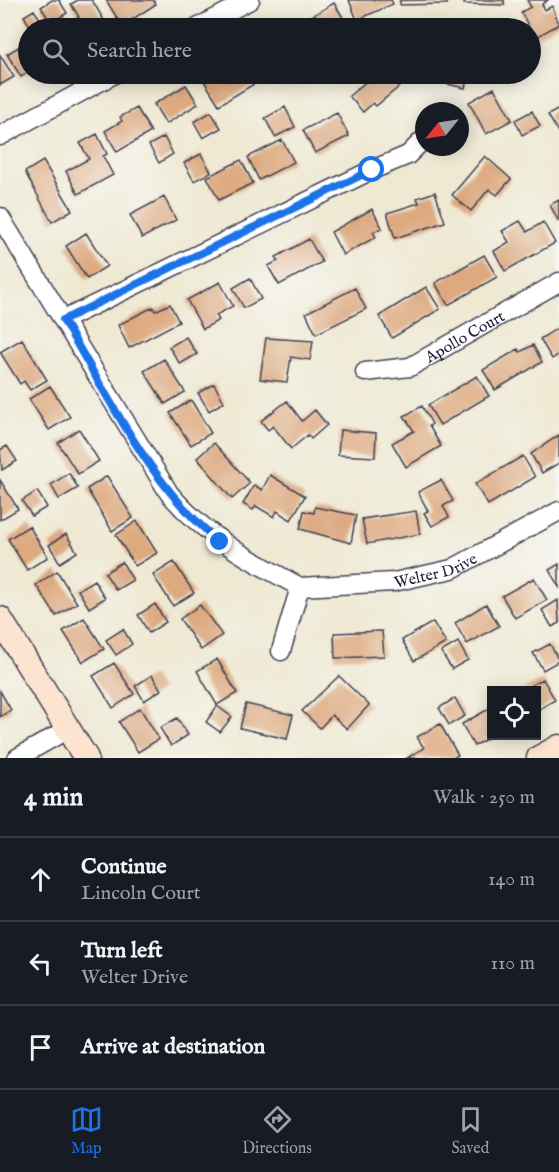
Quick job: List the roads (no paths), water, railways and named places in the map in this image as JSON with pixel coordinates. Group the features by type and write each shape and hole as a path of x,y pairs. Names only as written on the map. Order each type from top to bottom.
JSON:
{"street":[{"path":"216,18 250,0"},
{"path":"0,136 96,84"},
{"path":"63,320 372,170 408,155 415,148"},
{"path":"0,217 156,474 182,509 228,547 300,587 281,651"},
{"name":"Apollo Court","path":"365,372 410,367 559,282"},
{"name":"Welter Drive","path":"300,587 394,582 452,569 559,511"},
{"path":"0,619 86,758"},
{"path":"17,758 68,729"},
{"path":"539,758 559,747"}]}
